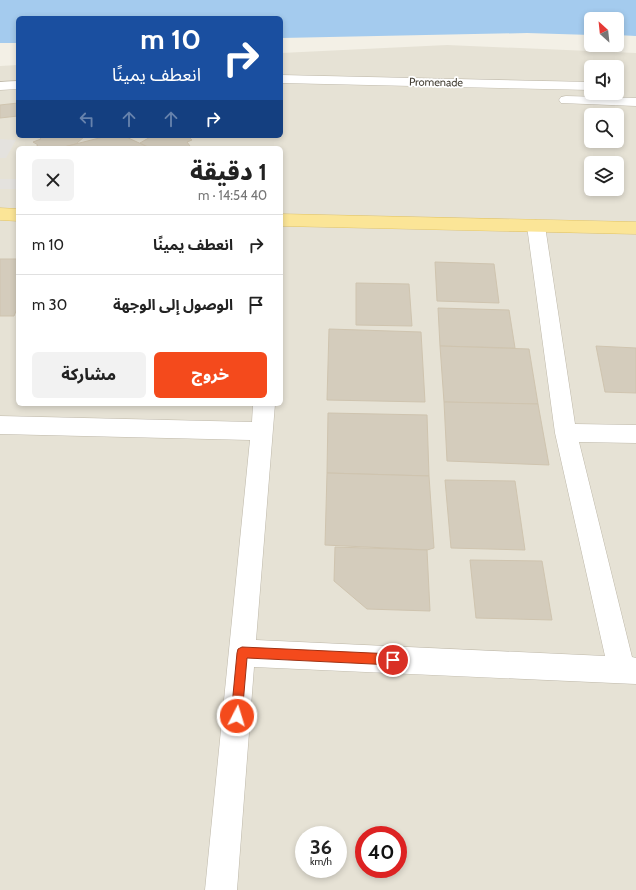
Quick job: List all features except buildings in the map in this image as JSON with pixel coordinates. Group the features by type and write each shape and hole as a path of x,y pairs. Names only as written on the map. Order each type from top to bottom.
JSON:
{"main road":[{"path":"0,214 16,215"},
{"path":"283,220 636,228"}],"street":[{"name":"Promenade","path":"283,79 584,86"},
{"path":"0,86 16,85"},
{"path":"563,100 636,102"},
{"path":"242,653 629,671 566,434 536,226"},
{"path":"221,890 264,406"},
{"path":"0,425 262,431"},
{"path":"566,434 636,434"}],"shaded area":[{"path":"447,45 636,53 636,890 0,890 0,66 16,65 16,138 283,138 283,53"},
{"path":"0,139 16,140 6,158 0,158"},
{"path":"0,179 16,179 16,189 0,189"}],"water":[{"path":"0,0 636,0 636,36 624,35 624,12 584,12 584,35 527,33 283,38 283,16 16,16 16,43 0,43"}],"route":[{"path":"237,716 242,653 393,660"}]}
